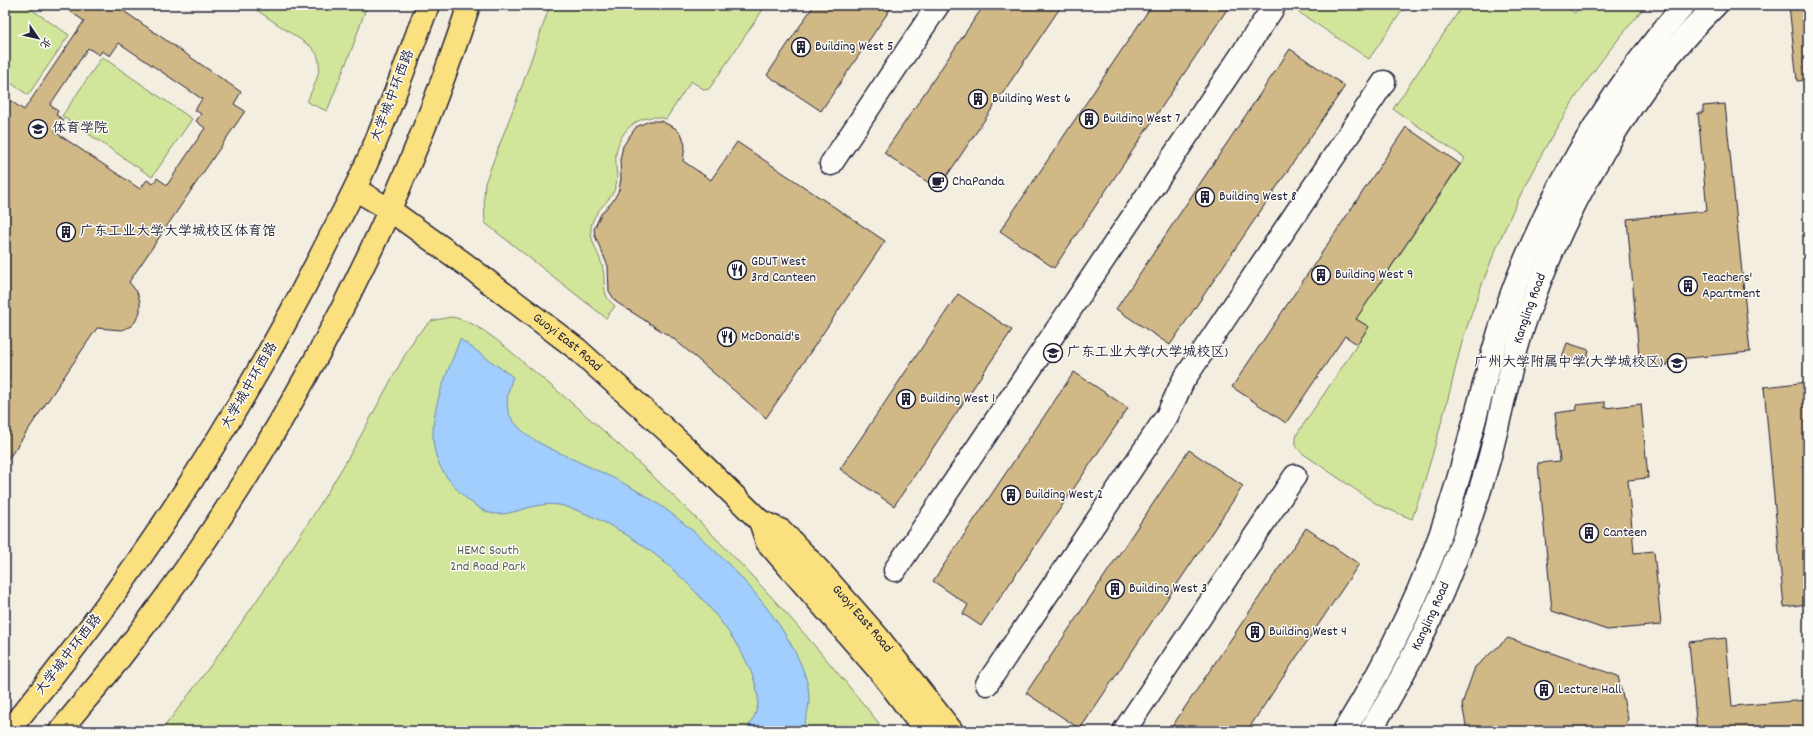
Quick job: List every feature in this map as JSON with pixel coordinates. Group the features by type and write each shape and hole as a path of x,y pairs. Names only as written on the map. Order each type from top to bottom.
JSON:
{"main road":[{"name":"大学城中环西路","path":"8,731 110,602 188,487 266,360 303,293 355,189 382,126 428,5"},
{"path":"60,731 137,635 225,509 314,362 390,210 456,45 469,5"},
{"name":"Guoyi East Road","path":"355,189 390,210 490,282 577,349 686,448 760,520 782,531 821,572 878,637 952,731"},
{"name":"Guoyi East Road","path":"760,520 766,542 882,674 926,731"}],"street":[{"path":"831,164 938,5"},
{"name":"Kangling Road","path":"1344,731 1368,693 1388,656 1410,612 1429,565 1453,497 1496,343 1515,286 1539,228 1564,178 1591,132 1654,40 1684,5"},
{"name":"Kangling Road","path":"1370,731 1403,674 1422,636 1458,552 1488,461 1503,398 1527,315 1543,270 1603,151 1625,117 1653,78 1682,42 1716,5"},
{"path":"895,570 1273,8"},
{"path":"987,684 1164,420 1173,406 1183,381 1384,82"},
{"path":"1124,731 1295,476"}],"green space":[{"path":"5,5 25,5 69,35 28,95 5,79"},
{"path":"249,5 367,5 353,46 327,111 307,102 318,73 319,59 316,52 310,46"},
{"path":"550,5 766,5 709,89 705,90 691,81 666,119 657,117 640,120 633,124 622,137 616,154 616,185 612,195 594,218 591,229 591,235 602,264 606,294 615,306 606,318 485,223 485,183 523,83"},
{"path":"1288,5 1406,5 1369,59"},
{"path":"1463,5 1563,5 1575,13 1580,5 1646,5 1605,57 1558,126 1539,159 1506,226 1478,295 1459,353 1423,487 1412,519 1378,505 1302,453 1296,444 1296,440 1297,434 1369,327 1356,319 1465,158 1393,109"},
{"path":"102,57 192,119 152,177 62,116"},
{"name":"HEMC South 2nd Road Park","path":"451,317 473,324 496,339 631,456 720,543 763,588 805,634 885,731 161,731 230,639 294,545 346,462 416,336 431,321"}],"water":[{"path":"460,339 513,377 507,401 509,413 515,423 525,433 549,448 612,477 664,508 716,551 741,577 784,633 799,661 809,693 808,709 802,731 746,731 755,715 758,697 754,680 737,645 712,610 685,581 661,559 635,540 592,516 553,504 532,507 504,514 487,512 464,497 454,487 437,460 433,443 433,425 441,390"}],"building":[{"path":"61,5 115,5 241,92 234,104 245,111 129,282 137,292 140,302 140,312 135,322 131,326 122,330 97,328 5,464 5,97 24,110 84,21","holes":["119,43 202,99 195,110 201,114 196,121 205,128 167,185 157,178 153,184 147,180 140,189 55,132 64,120 56,115 58,111 50,105 88,48 99,55 102,51 110,56"]},
{"name":"Building West 5","path":"814,5 893,5 821,111 767,75"},
{"name":"Building West 6","path":"984,5 1062,5 938,189 884,153"},
{"name":"Building West 7","path":"1152,5 1230,5 1054,268 1000,231"},
{"path":"1789,5 1808,5 1808,80 1797,81"},
{"name":"Building West 8","path":"1290,49 1345,86 1170,345 1116,309"},
{"name":"Teachers' Apartment","path":"1725,104 1750,352 1668,360 1668,365 1640,367 1627,219 1707,211 1698,113 1703,113 1703,106"},
{"name":"GDUT West 3rd Canteen","path":"649,121 661,121 675,128 682,135 685,145 683,161 711,180 737,142 885,241 766,418 674,339 616,302 609,291 608,266 595,236 594,229 601,214 613,201 619,190 621,178 620,160 623,146 636,127"},
{"name":"Building West 9","path":"1406,127 1460,164 1356,319 1369,327 1357,344 1345,336 1286,423 1232,387"},
{"name":"Building West 1","path":"958,294 1012,330 894,506 840,469"},
{"path":"1567,343 1589,350 1585,364 1562,357"},
{"name":"Building West 2","path":"1074,372 1128,408 981,626 963,614 968,605 933,581"},
{"path":"1808,382 1808,604 1784,607 1764,387"},
{"name":"Canteen","path":"1605,402 1605,408 1641,404 1648,478 1628,480 1634,553 1654,551 1661,625 1607,630 1552,611 1538,463 1560,461 1555,413 1577,410 1576,405"},
{"name":"Building West 3","path":"1189,450 1243,486 1080,729 1026,693"},
{"name":"Building West 4","path":"1306,528 1359,564 1247,731 1169,731"},
{"name":"Lecture Hall","path":"1508,638 1618,676 1628,719 1624,731 1467,731 1462,704 1475,667"},
{"path":"1726,638 1732,706 1808,700 1808,727 1758,731 1697,731 1689,642"}],"place":[{"name":"Building West 5","path":"801,47"},
{"name":"Building West 6","path":"978,99"},
{"name":"Building West 7","path":"1089,119"},
{"name":"体育学院","path":"38,129"},
{"name":"ChaPanda","path":"938,182"},
{"name":"Building West 8","path":"1205,197"},
{"name":"广东工业大学大学城校区体育馆","path":"66,232"},
{"name":"GDUT West 3rd Canteen","path":"737,270"},
{"name":"Building West 9","path":"1321,275"},
{"name":"Teachers' Apartment","path":"1688,286"},
{"name":"McDonald's","path":"727,337"},
{"name":"广东工业大学(大学城校区)","path":"1053,353"},
{"name":"广州大学附属中学(大学城校区)","path":"1677,363"},
{"name":"Building West 1","path":"906,399"},
{"name":"Building West 2","path":"1011,495"},
{"name":"Canteen","path":"1589,533"},
{"name":"Building West 3","path":"1115,589"},
{"name":"Building West 4","path":"1255,632"},
{"name":"Lecture Hall","path":"1544,690"}]}
